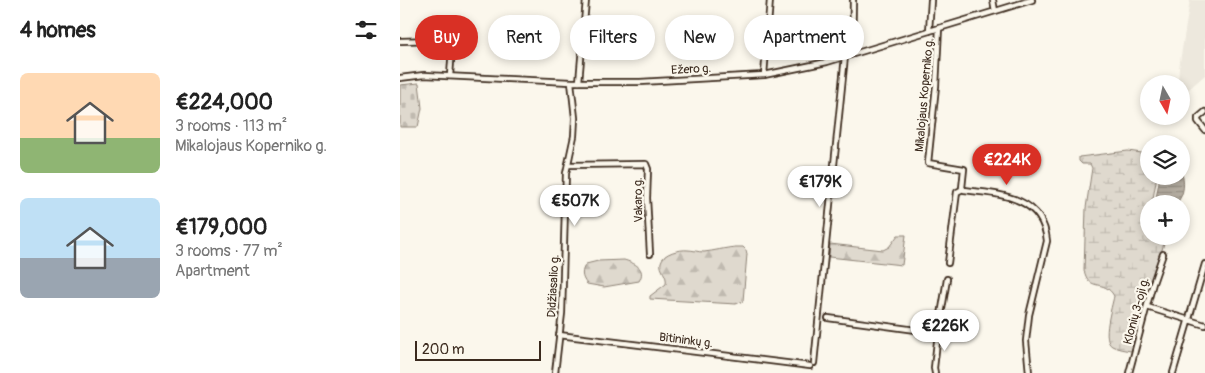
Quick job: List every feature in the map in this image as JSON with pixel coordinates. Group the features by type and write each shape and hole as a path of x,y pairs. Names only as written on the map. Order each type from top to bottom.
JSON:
{"street":[{"path":"579,82 586,0"},
{"path":"764,75 770,0"},
{"path":"853,15 854,0"},
{"path":"929,31 931,0"},
{"name":"Ežero g.","path":"864,50 1032,0"},
{"path":"992,1 995,11"},
{"name":"Mikalojaus Koperniko g.","path":"939,28 936,86 928,163 964,169 963,189"},
{"path":"400,41 449,41 452,47 450,76"},
{"name":"Ežero g.","path":"400,78 424,75 572,82 640,82 764,75 832,60"},
{"name":"Bitininkų g.","path":"559,335 812,364 845,60"},
{"name":"Didžiasalio g.","path":"555,373 562,313 566,173 574,136 575,118 572,82"},
{"path":"1205,112 1198,118 1198,121 1205,130"},
{"name":"Vakaro g.","path":"568,165 646,164 650,254"},
{"path":"948,263 957,192 963,189 998,194 1013,198 1036,212 1043,224 1047,241 1029,315 1026,341 1028,373"},
{"name":"Klonių 3-oji g.","path":"1129,373 1163,254"},
{"path":"1173,373 1205,264"},
{"path":"936,373 934,368 938,333 947,279"},
{"path":"1147,307 1205,325"},
{"path":"828,318 938,333"}],"shaded area":[{"path":"1190,0 1205,0 1205,75 1190,88 1190,75 1179,75"},
{"path":"1158,185 1183,185 1181,195 1157,195"}],"green space":[{"path":"419,83 422,108 418,127 400,127 400,85"},
{"path":"1128,151 1140,153 1140,185 1155,185 1154,195 1140,195 1140,245 1163,245 1131,351 1116,348 1109,343 1107,330 1114,296 1106,288 1089,281 1084,270 1086,208 1092,168 1090,164 1082,164 1079,161 1079,157"},
{"path":"898,235 906,235 902,265 829,257 830,244 883,250 889,247"},
{"path":"743,247 747,254 743,301 736,304 650,299 650,296 666,284 661,262 668,254 681,250 704,252"},
{"path":"624,260 640,269 641,276 639,281 604,287 587,284 584,279 583,269 586,264 598,261"}]}
